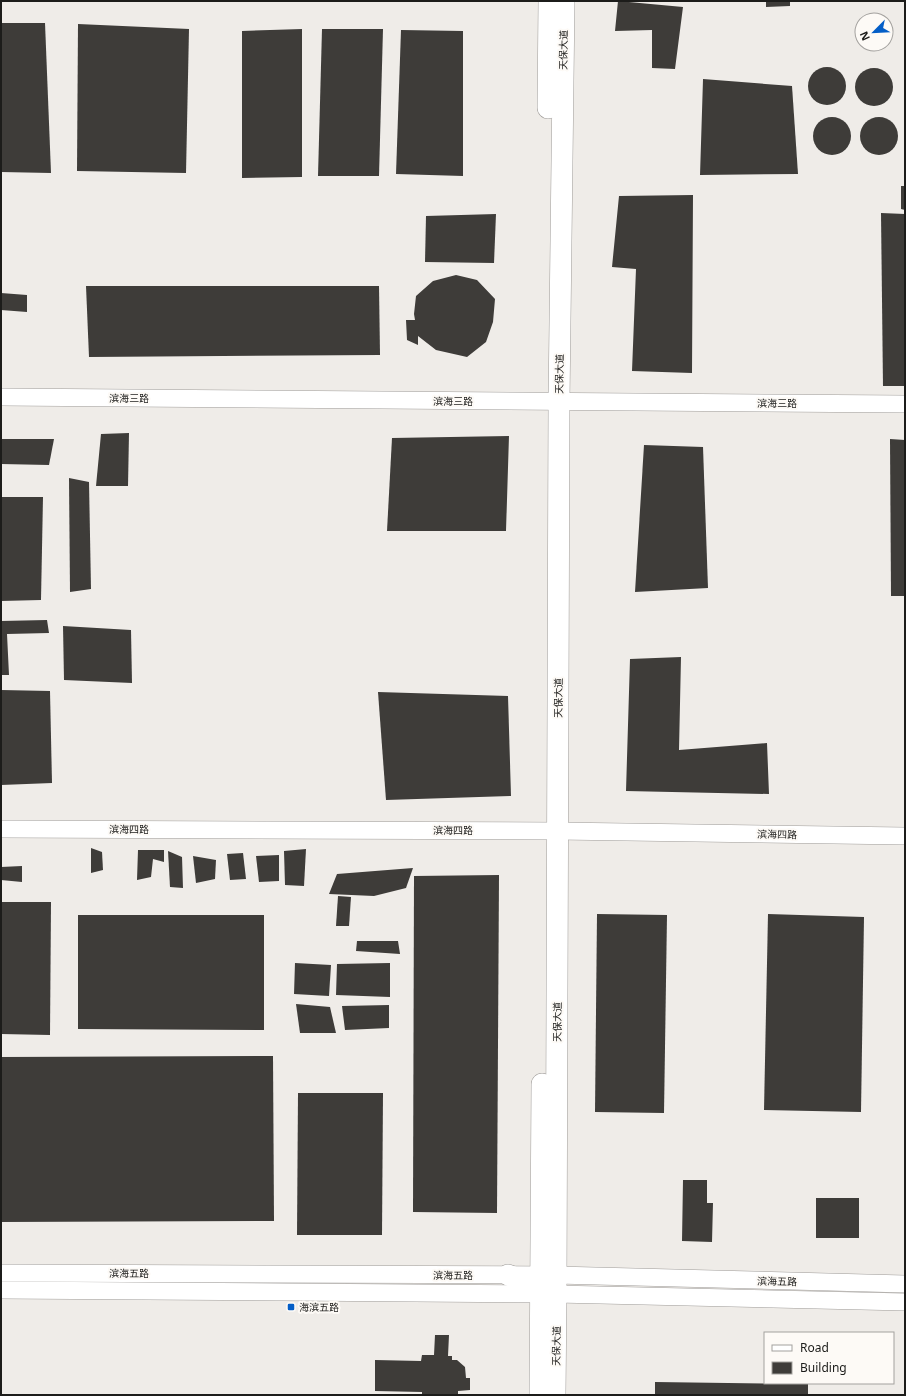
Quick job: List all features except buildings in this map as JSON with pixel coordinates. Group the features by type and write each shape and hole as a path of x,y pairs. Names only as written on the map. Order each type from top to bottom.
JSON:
{"main road":[{"name":"天保大道","path":"540,1395 541,1328 546,1288 551,830 552,402 549,1"},
{"name":"天保大道","path":"552,402 564,1"},
{"path":"507,1284 526,1283 546,1288"},
{"name":"天保大道","path":"546,1288 556,1342 555,1395"}],"street":[{"name":"滨海三路","path":"1,397 905,404"},
{"name":"滨海四路","path":"1,829 551,830 905,836"},
{"name":"滨海五路","path":"1,1273 507,1284"},
{"name":"滨海五路","path":"1,1290 507,1284"},
{"path":"507,1284 518,1298 528,1304 535,1313 541,1328"},
{"name":"滨海五路","path":"546,1288 905,1284"},
{"name":"滨海五路","path":"546,1288 905,1302"}],"place":[{"name":"海滨五路","path":"291,1307"}]}
